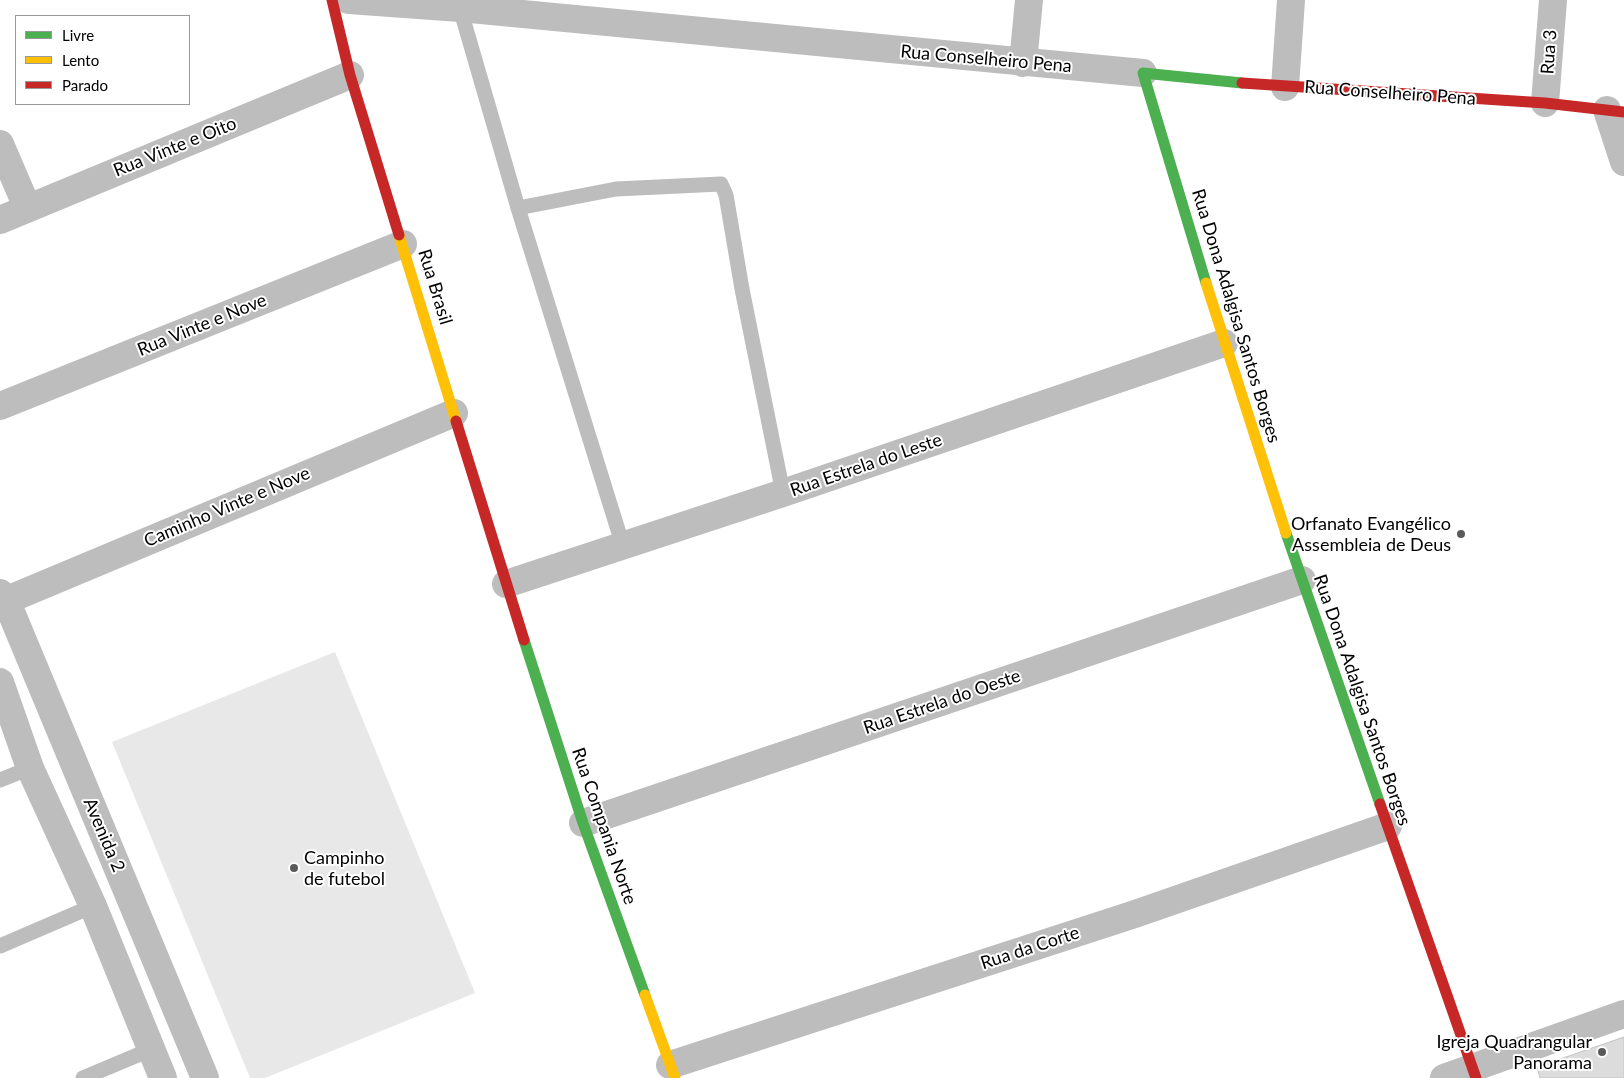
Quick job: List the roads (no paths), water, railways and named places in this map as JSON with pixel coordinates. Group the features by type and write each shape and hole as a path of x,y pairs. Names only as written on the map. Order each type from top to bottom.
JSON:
{"street":[{"name":"Rua Brasil","path":"332,0 350,75 506,584"},
{"name":"Rua Conselheiro Pena","path":"349,0 460,8 1285,87 1545,103 1615,111"},
{"path":"1022,63 1029,0"},
{"path":"1285,87 1291,0"},
{"name":"Rua 3","path":"1545,103 1553,0"},
{"name":"Rua Dona Adalgisa Santos Borges","path":"1143,72 1224,343 1302,580 1474,1073"},
{"name":"Rua Vinte e Oito","path":"0,220 27,207 350,75"},
{"path":"1615,111 1624,162"},
{"path":"0,144 27,207"},
{"name":"Rua Vinte e Nove","path":"0,406 403,244"},
{"name":"Rua Estrela do Leste","path":"506,584 783,494 1224,343"},
{"name":"Caminho Vinte e Nove","path":"2,599 454,412"},
{"name":"Rua Estrela do Oeste","path":"583,823 1302,580"},
{"name":"Rua Compania Norte","path":"506,584 583,823 673,1071"},
{"name":"Avenida 2","path":"2,599 205,1078"},
{"path":"0,682 30,768 93,906 163,1078"},
{"name":"Rua da Corte","path":"673,1071 1388,826"},
{"path":"1444,1078 1474,1073 1624,1014"}],"lane":[{"path":"460,8 518,208 623,546"},
{"path":"518,208 616,189 721,184 726,195 742,289 783,494"},
{"path":"0,780 30,768"},
{"path":"0,946 93,906"},
{"path":"83,1078 152,1049"}],"place":[{"name":"Orfanato Evangélico Assembleia de Deus","path":"1461,534"},
{"name":"Campinho de futebol","path":"294,868"},
{"name":"Igreja Quadrangular Panorama","path":"1602,1052"}]}
